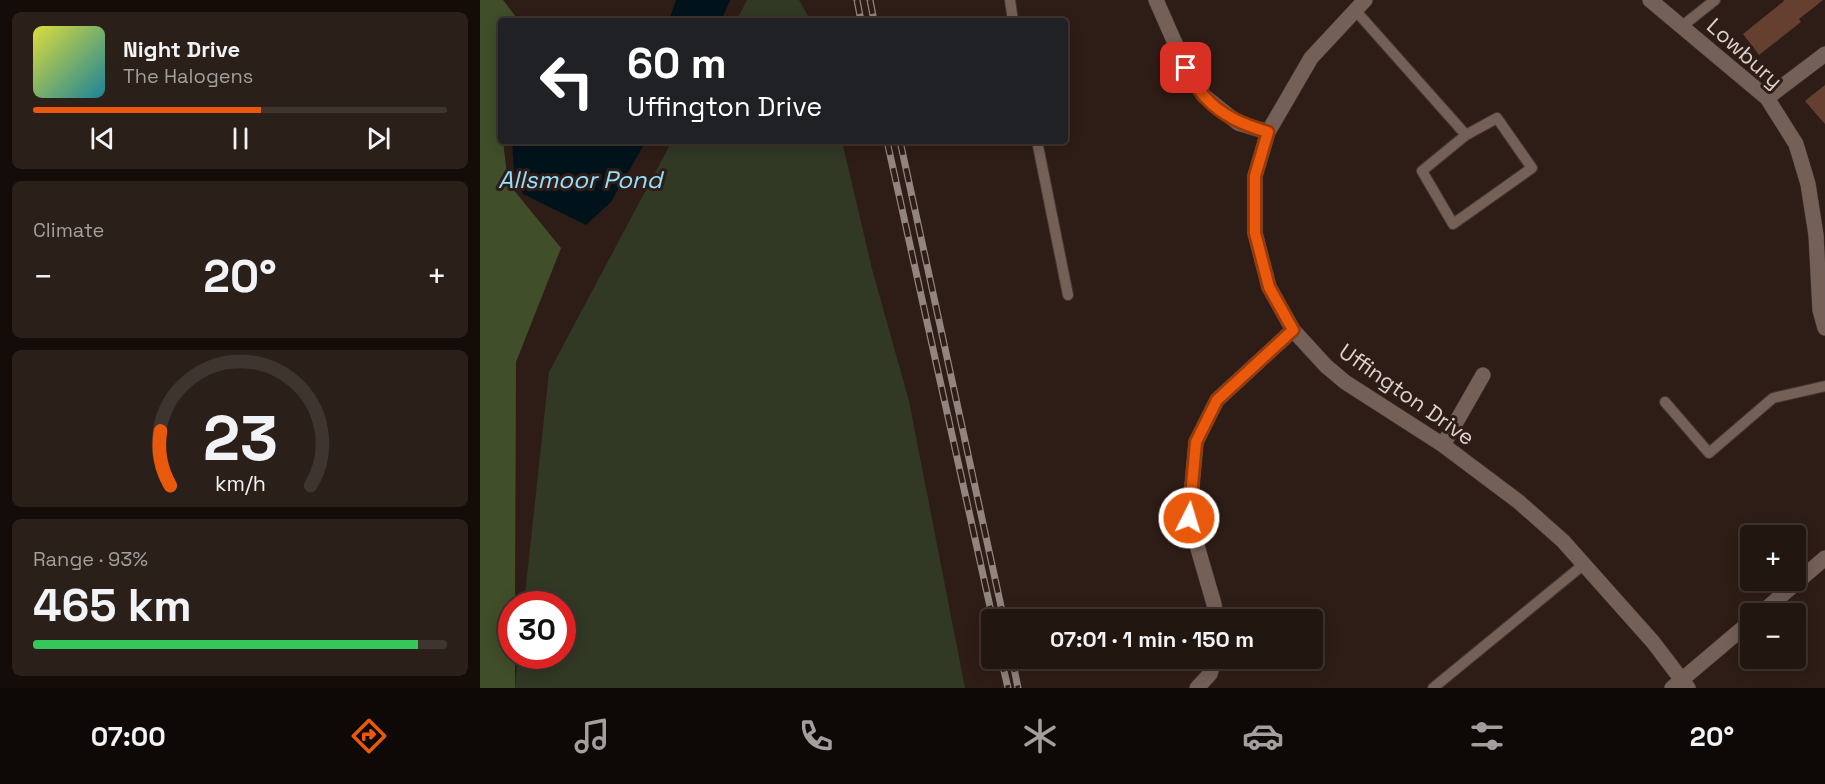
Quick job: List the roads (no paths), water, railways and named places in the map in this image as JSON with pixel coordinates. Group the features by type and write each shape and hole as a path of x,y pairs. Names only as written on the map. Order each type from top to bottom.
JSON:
{"street":[{"path":"1156,0 1186,68 1204,96 1238,123 1268,132"},
{"name":"Lowbury","path":"1650,0 1767,98 1796,144 1821,235 1820,310 1825,328"},
{"name":"Uffington Drive","path":"1360,5 1311,58 1268,132 1255,176 1255,233 1269,287 1293,330 1326,366 1345,382 1443,445 1519,502 1563,542 1653,642 1680,686"},
{"path":"1767,98 1825,54"},
{"path":"1215,609 1189,518 1196,442 1217,400 1293,330"},
{"path":"1443,445 1482,375"},
{"path":"1773,603 1825,558"},
{"path":"1680,686 1740,630"},
{"path":"1197,688 1210,674 1212,669"}],"lane":[{"path":"1010,0 1013,18"},
{"path":"1681,27 1715,0"},
{"path":"1360,5 1466,135"},
{"path":"1497,118 1532,168 1454,224 1422,171 1466,135 1497,118"},
{"path":"1038,144 1068,295"},
{"path":"1665,402 1709,453 1773,398 1825,386"},
{"path":"1433,688 1583,565"}],"water":[{"path":"676,0 730,0 722,18 670,18"},
{"name":"Allsmoor Pond","path":"512,144 644,144 611,202 586,225 523,194 514,174"}],"railway":[{"path":"857,0 860,18"},
{"path":"870,0 873,18"},
{"path":"888,144 991,609"},
{"path":"901,144 1002,609"},
{"path":"1004,669 1008,688"},
{"path":"1014,669 1018,688"}]}
